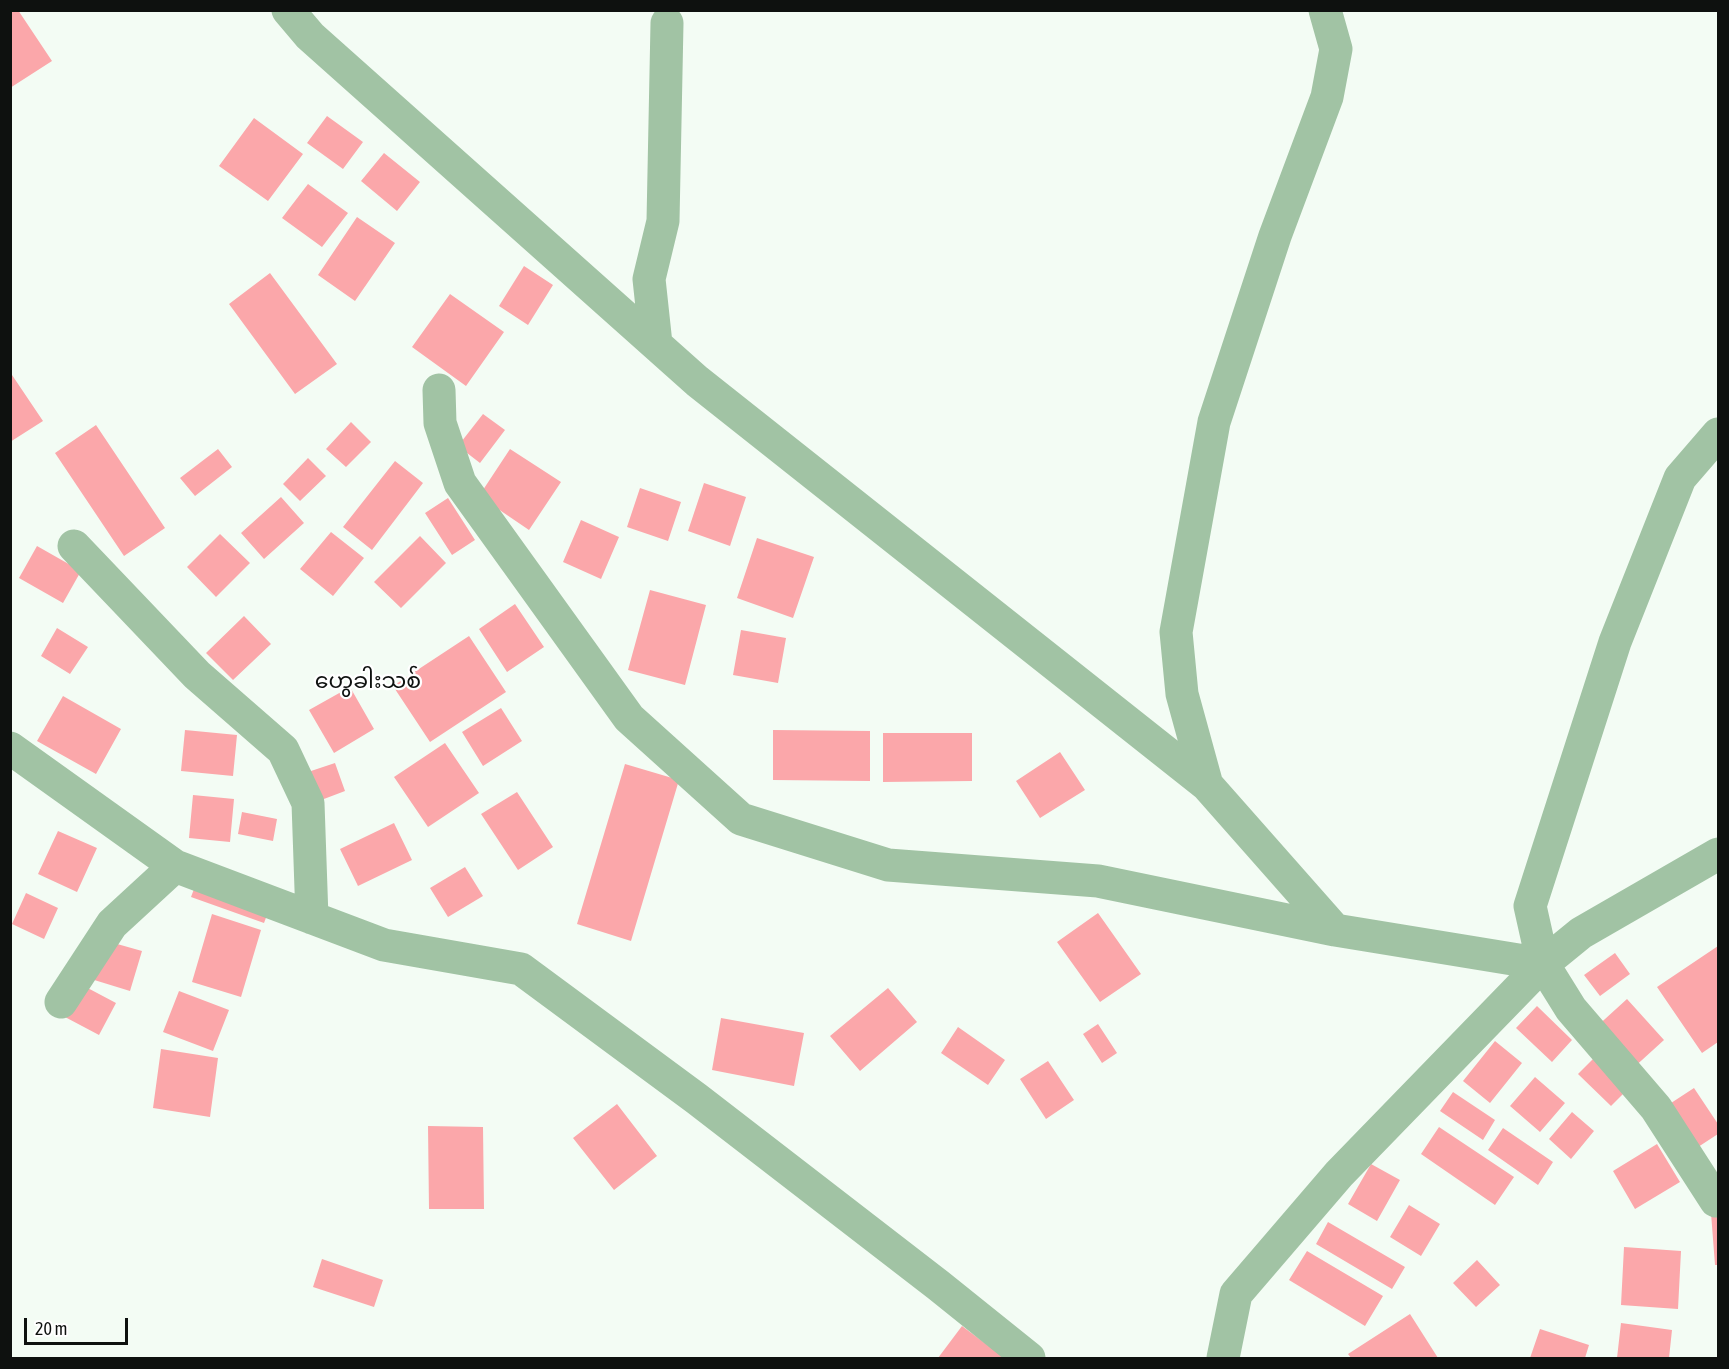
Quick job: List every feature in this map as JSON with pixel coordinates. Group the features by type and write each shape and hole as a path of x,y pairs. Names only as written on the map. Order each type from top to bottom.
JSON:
{"street":[{"path":"288,10 310,36 697,381 1207,785 1335,930"},
{"path":"1207,785 1182,694 1176,632 1214,422 1275,237 1327,97 1336,49 1325,10"},
{"path":"656,344 649,279 663,221 668,23"},
{"path":"440,390 440,423 460,483 629,718 741,819 888,864 1098,881 1335,930 1543,964"},
{"path":"1716,1201 1656,1108 1570,1009 1543,964 1530,906 1615,642 1680,478 1719,434"},
{"path":"74,546 197,675 283,750 308,802 312,918"},
{"path":"10,748 175,866 384,945 521,969 697,1099 938,1284 1029,1359"},
{"path":"1223,1359 1236,1294 1339,1174 1543,964 1581,933 1719,854"},
{"path":"61,1002 112,924 175,866"}],"building":[{"path":"10,10 18,10 52,61 10,88"},
{"path":"327,116 363,142 343,169 307,143"},
{"path":"254,118 303,154 268,201 219,166"},
{"path":"384,153 420,182 397,211 361,181"},
{"path":"308,184 348,213 322,247 282,218"},
{"path":"357,217 395,243 355,301 318,275"},
{"path":"524,266 553,285 528,325 499,306"},
{"path":"270,273 337,364 295,394 229,304"},
{"path":"450,294 504,332 466,386 412,347"},
{"path":"10,372 43,421 10,442"},
{"path":"483,414 505,430 480,463 458,446"},
{"path":"351,422 371,442 346,467 326,449"},
{"path":"96,425 165,528 124,556 55,453"},
{"path":"218,449 232,467 195,496 180,478"},
{"path":"510,449 561,482 529,530 479,496"},
{"path":"308,458 326,476 300,501 283,484"},
{"path":"395,461 423,483 372,550 343,527"},
{"path":"704,483 746,497 730,546 688,531"},
{"path":"640,488 681,502 668,541 627,527"},
{"path":"281,497 304,523 264,559 241,533"},
{"path":"448,498 475,540 452,555 425,513"},
{"path":"581,520 619,537 601,579 563,562"},
{"path":"331,532 364,558 333,596 300,569"},
{"path":"220,534 250,563 216,597 187,567"},
{"path":"420,536 446,563 401,608 374,582"},
{"path":"757,538 814,557 793,618 737,598"},
{"path":"37,546 81,571 63,603 19,578"},
{"path":"650,590 706,605 685,685 628,670"},
{"path":"515,604 544,647 507,672 479,629"},
{"path":"244,616 271,644 233,680 206,653"},
{"path":"57,628 88,647 70,674 41,656"},
{"path":"741,630 786,638 778,683 733,675"},
{"path":"469,636 506,692 430,742 393,686"},
{"path":"350,687 374,729 334,753 309,710"},
{"path":"63,696 121,729 96,774 37,741"},
{"path":"501,708 522,741 483,766 462,732"},
{"path":"185,730 237,735 233,776 181,771"},
{"path":"773,730 870,731 870,781 773,780"},
{"path":"883,733 972,733 972,781 883,782"},
{"path":"445,743 479,793 428,827 394,777"},
{"path":"1060,752 1085,790 1040,818 1016,781"},
{"path":"335,763 345,791 316,802 305,773"},
{"path":"625,764 679,780 631,941 577,924"},
{"path":"517,792 553,847 518,870 481,814"},
{"path":"193,795 234,799 230,842 189,838"},
{"path":"242,812 277,819 273,841 238,834"},
{"path":"394,823 412,860 358,886 340,849"},
{"path":"58,831 97,848 77,892 38,874"},
{"path":"465,867 483,896 448,917 430,888"},
{"path":"197,881 270,907 264,923 191,897"},
{"path":"26,893 58,908 44,939 12,924"},
{"path":"1098,913 1141,974 1100,1002 1057,942"},
{"path":"212,914 261,930 241,997 192,982"},
{"path":"103,940 142,951 130,991 91,979"},
{"path":"1718,946 1718,1042 1702,1053 1657,987"},
{"path":"1615,953 1630,974 1600,996 1584,975"},
{"path":"82,985 116,1003 99,1035 65,1017"},
{"path":"888,988 917,1022 860,1071 830,1036"},
{"path":"179,991 229,1010 213,1051 163,1032"},
{"path":"1627,999 1664,1040 1631,1070 1594,1029"},
{"path":"1537,1006 1572,1040 1552,1062 1516,1028"},
{"path":"721,1018 804,1033 794,1086 712,1070"},
{"path":"1098,1024 1117,1053 1102,1063 1083,1034"},
{"path":"958,1027 1005,1060 988,1085 941,1053"},
{"path":"1495,1041 1522,1063 1490,1103 1463,1081"},
{"path":"161,1049 218,1058 210,1117 153,1108"},
{"path":"1596,1056 1629,1088 1611,1106 1578,1074"},
{"path":"1048,1061 1074,1100 1046,1119 1020,1079"},
{"path":"1535,1077 1565,1103 1540,1132 1510,1106"},
{"path":"1694,1088 1718,1124 1718,1134 1695,1149 1668,1105"},
{"path":"1453,1092 1495,1120 1483,1140 1440,1111"},
{"path":"617,1104 657,1156 614,1190 573,1138"},
{"path":"1572,1112 1594,1131 1571,1159 1549,1139"},
{"path":"428,1126 483,1127 484,1209 429,1209"},
{"path":"1439,1127 1514,1177 1495,1205 1421,1154"},
{"path":"1503,1128 1553,1162 1538,1185 1488,1150"},
{"path":"1657,1144 1680,1182 1635,1209 1613,1171"},
{"path":"1371,1164 1400,1180 1377,1221 1348,1204"},
{"path":"1409,1205 1440,1224 1421,1256 1390,1237"},
{"path":"1711,1213 1718,1213 1718,1265 1715,1265"},
{"path":"1328,1222 1405,1267 1392,1289 1316,1244"},
{"path":"1624,1247 1681,1251 1678,1309 1621,1305"},
{"path":"1307,1251 1383,1296 1365,1326 1289,1280"},
{"path":"322,1259 383,1280 374,1307 313,1287"},
{"path":"1477,1260 1500,1285 1476,1307 1453,1283"},
{"path":"1410,1314 1438,1358 1351,1358 1348,1354"},
{"path":"1621,1323 1672,1330 1669,1358 1617,1358"},
{"path":"962,1326 1002,1356 1000,1358 938,1358"},
{"path":"1540,1329 1589,1345 1585,1358 1530,1358"}],"district":[{"name":"ဟွေခါးသစ်","path":"368,681"}]}
